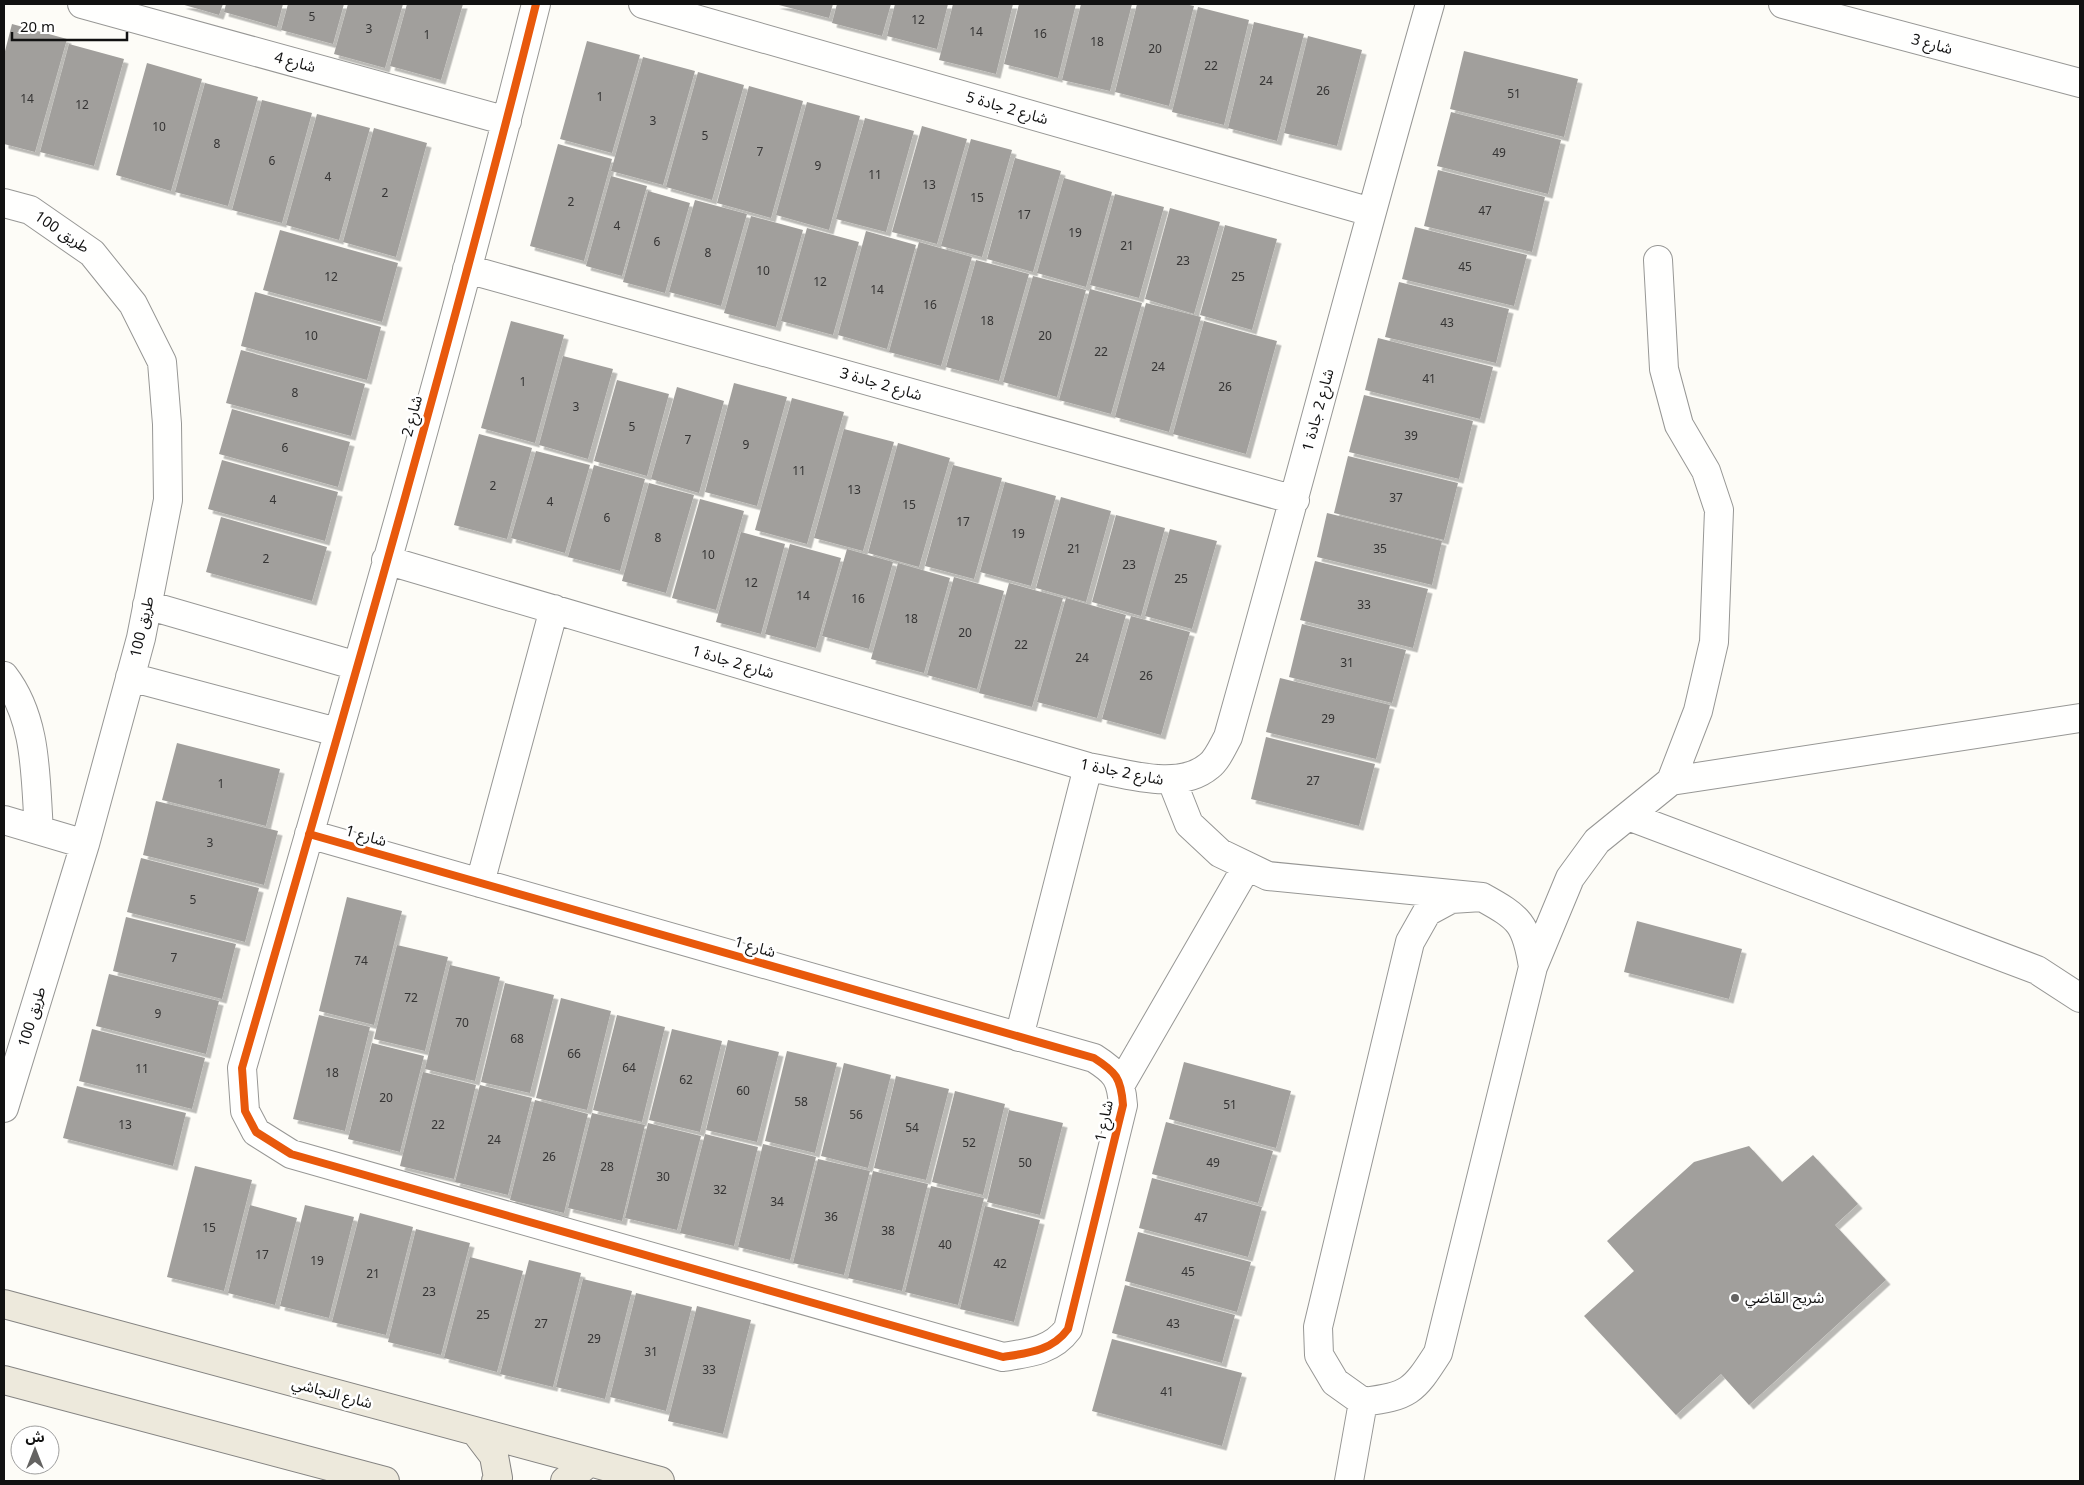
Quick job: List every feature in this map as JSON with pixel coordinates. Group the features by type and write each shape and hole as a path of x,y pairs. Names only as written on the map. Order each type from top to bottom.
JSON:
{"main road":[{"name":"شارع النجاشي","path":"4,1304 660,1481"},
{"path":"4,1380 385,1481"},
{"path":"475,1432 494,1456 498,1478 496,1481"},
{"path":"565,1481 590,1462"}],"street":[{"name":"شارع 4","path":"82,4 507,121"},
{"name":"شارع 2","path":"309,834 467,269 536,4"},
{"name":"شارع 2 جادة 5","path":"643,4 1371,212"},
{"name":"شارع 2 جادة 1","path":"386,560 1088,767 1172,781 1192,776 1210,766 1228,737 1295,500 1371,212 1430,4"},
{"name":"شارع 3","path":"1783,4 2080,83"},
{"name":"طريق 100","path":"4,203 30,210 92,253 133,304 162,362 168,500 141,638 85,844 4,1108"},
{"path":"1482,897 1451,899 1427,912 1410,942 1318,1327 1319,1355 1335,1382 1363,1402 1393,1398 1418,1385 1438,1353 1533,967 1570,878 1597,841 1671,781 1698,711 1714,642 1719,510 1706,471 1679,425 1664,369 1658,260"},
{"name":"شارع 2 جادة 3","path":"467,269 1295,500"},
{"path":"148,605 357,666"},
{"path":"480,883 554,609"},
{"path":"4,676 15,691 30,729 39,830"},
{"path":"130,676 337,732"},
{"path":"1671,781 2080,718"},
{"path":"1019,1037 1088,767"},
{"path":"1172,781 1189,824 1220,853 1268,876 1482,897 1511,913 1528,937 1533,967"},
{"path":"1628,816 2037,970 2080,982"},
{"path":"4,820 85,844"},
{"name":"شارع 1","path":"309,834 480,883 1094,1058 1112,1070 1122,1084 1123,1105 1068,1329 1055,1343 1036,1352 1002,1356 290,1154 256,1132 245,1111 242,1068 309,834"},
{"path":"1122,1084 1247,866"},
{"path":"2037,970 2080,998"},
{"path":"1348,1481 1363,1402"}],"building":[{"path":"181,4 223,4 219,15"},
{"path":"226,4 283,4 277,27 224,12"},
{"path":"288,4 344,4 333,44 281,30"},
{"path":"348,4 403,4 385,68 334,54"},
{"path":"407,4 463,4 441,80 390,66"},
{"path":"775,4 833,4 829,18"},
{"path":"837,4 891,4 882,36 832,23"},
{"path":"895,4 948,4 937,49 887,36"},
{"path":"953,4 1013,4 996,74 939,60"},
{"path":"1019,4 1076,4 1058,78 1004,64"},
{"path":"1081,4 1132,4 1110,91 1062,80"},
{"path":"1137,4 1185,4 1194,6 1169,106 1115,92"},
{"path":"1198,7 1249,20 1224,125 1172,112"},
{"path":"1254,22 1304,34 1277,141 1228,128"},
{"path":"12,24 67,39 35,152 4,144 4,55"},
{"path":"1308,36 1362,50 1337,146 1284,133"},
{"path":"587,41 640,55 612,153 560,139"},
{"path":"69,44 124,59 94,166 40,152"},
{"path":"1464,51 1578,79 1564,137 1450,109"},
{"path":"643,57 695,71 663,185 611,171"},
{"path":"147,63 202,79 171,191 116,175"},
{"path":"698,72 744,85 712,200 666,187"},
{"path":"205,83 258,97 228,206 175,192"},
{"path":"749,86 803,101 771,218 717,203"},
{"path":"262,100 312,113 282,223 232,210"},
{"path":"807,102 860,116 829,230 776,215"},
{"path":"1451,112 1561,140 1548,194 1437,166"},
{"path":"317,114 370,128 339,240 286,225"},
{"path":"865,118 914,131 886,232 836,219"},
{"path":"922,126 967,139 937,244 892,232"},
{"path":"374,128 427,143 396,257 343,242"},
{"path":"971,139 1012,150 982,257 941,246"},
{"path":"558,144 612,159 584,261 530,246"},
{"path":"1015,158 1061,171 1033,272 987,259"},
{"path":"1438,170 1545,197 1532,252 1424,226"},
{"path":"611,176 647,186 622,276 586,266"},
{"path":"1064,178 1112,192 1086,287 1037,273"},
{"path":"648,191 690,203 665,293 623,282"},
{"path":"1115,194 1164,207 1139,298 1090,285"},
{"path":"695,200 747,214 721,306 669,292"},
{"path":"1170,208 1220,222 1194,314 1145,299"},
{"path":"751,216 803,230 776,327 724,313"},
{"path":"1225,225 1277,239 1252,330 1200,315"},
{"path":"1415,227 1527,255 1514,306 1402,279"},
{"path":"807,228 859,242 833,335 781,321"},
{"path":"280,230 398,263 382,322 263,290"},
{"path":"866,231 916,245 887,349 838,335"},
{"path":"919,242 972,257 941,366 889,352"},
{"path":"976,260 1029,274 999,381 946,367"},
{"path":"1033,276 1086,290 1057,397 1003,382"},
{"path":"1399,282 1509,309 1496,363 1385,337"},
{"path":"1090,289 1142,303 1111,414 1059,400"},
{"path":"255,292 381,327 367,380 241,346"},
{"path":"1146,303 1201,317 1169,432 1115,417"},
{"path":"511,321 564,335 535,443 481,428"},
{"path":"1204,321 1277,341 1246,454 1173,434"},
{"path":"1378,338 1493,367 1480,419 1365,390"},
{"path":"241,350 365,384 351,436 226,403"},
{"path":"563,356 613,369 588,459 539,445"},
{"path":"617,380 669,394 647,476 594,461"},
{"path":"734,383 787,397 757,506 705,492"},
{"path":"677,387 724,401 699,493 651,479"},
{"path":"1364,395 1473,421 1459,479 1349,452"},
{"path":"792,398 844,412 807,544 755,530"},
{"path":"232,409 350,442 338,487 219,454"},
{"path":"844,429 894,442 863,551 814,538"},
{"path":"479,434 532,448 507,539 454,525"},
{"path":"898,443 950,458 919,567 868,553"},
{"path":"536,451 590,465 565,553 511,538"},
{"path":"1348,456 1458,483 1444,540 1334,513"},
{"path":"222,460 338,492 325,541 208,509"},
{"path":"594,465 645,479 620,571 568,557"},
{"path":"953,465 1002,478 974,579 925,566"},
{"path":"1005,482 1056,496 1031,586 980,572"},
{"path":"649,483 694,495 666,593 622,581"},
{"path":"1061,497 1111,511 1086,602 1036,588"},
{"path":"700,499 744,511 716,610 672,598"},
{"path":"1327,513 1442,541 1432,585 1317,557"},
{"path":"1116,515 1165,528 1141,616 1092,602"},
{"path":"221,517 327,547 312,601 206,572"},
{"path":"1170,529 1217,541 1192,629 1145,616"},
{"path":"741,532 785,544 761,634 716,622"},
{"path":"790,544 841,558 816,648 765,634"},
{"path":"847,549 893,562 869,649 822,636"},
{"path":"1315,561 1428,589 1413,648 1300,620"},
{"path":"898,563 950,578 924,673 871,659"},
{"path":"954,577 1004,591 977,689 927,675"},
{"path":"1009,583 1063,598 1032,707 979,693"},
{"path":"1066,598 1126,615 1097,718 1037,702"},
{"path":"1131,616 1190,632 1161,735 1102,719"},
{"path":"1302,624 1406,650 1392,703 1289,677"},
{"path":"1280,678 1390,705 1376,759 1266,732"},
{"path":"1266,737 1375,764 1359,826 1251,799"},
{"path":"177,743 280,769 266,826 162,800"},
{"path":"156,801 278,831 264,885 143,855"},
{"path":"141,858 259,888 245,942 127,912"},
{"path":"347,897 402,911 374,1025 319,1011"},
{"path":"126,917 236,944 222,999 113,971"},
{"path":"1637,921 1742,949 1729,999 1624,972"},
{"path":"397,945 448,957 425,1051 374,1039"},
{"path":"450,965 500,977 475,1081 425,1069"},
{"path":"109,974 219,1001 206,1054 96,1026"},
{"path":"505,983 554,995 530,1093 481,1082"},
{"path":"561,998 611,1011 587,1110 536,1098"},
{"path":"319,1015 370,1027 345,1131 293,1119"},
{"path":"617,1015 665,1027 642,1122 593,1110"},
{"path":"92,1029 205,1058 192,1109 79,1081"},
{"path":"672,1029 722,1041 700,1132 649,1120"},
{"path":"728,1040 779,1052 757,1142 706,1130"},
{"path":"372,1043 424,1056 400,1152 348,1139"},
{"path":"787,1051 837,1063 815,1153 765,1141"},
{"path":"1184,1062 1291,1091 1276,1148 1169,1119"},
{"path":"844,1063 891,1075 868,1168 821,1156"},
{"path":"423,1072 476,1085 454,1179 400,1166"},
{"path":"896,1076 949,1089 926,1180 874,1168"},
{"path":"480,1085 532,1098 508,1195 455,1182"},
{"path":"77,1086 186,1113 173,1166 63,1138"},
{"path":"955,1091 1005,1104 983,1195 932,1182"},
{"path":"535,1100 588,1114 564,1213 510,1200"},
{"path":"1009,1110 1063,1123 1040,1215 987,1202"},
{"path":"592,1113 645,1125 622,1221 568,1208"},
{"path":"1166,1122 1273,1151 1258,1203 1152,1174"},
{"path":"648,1123 701,1136 677,1230 625,1218"},
{"path":"705,1134 758,1147 734,1246 680,1233"},
{"path":"763,1144 816,1157 790,1260 738,1247"},
{"name":"شريح القاضي","path":"1749,1146 1782,1182 1813,1155 1858,1204 1835,1225 1886,1280 1749,1405 1721,1374 1676,1415 1584,1316 1634,1271 1607,1241 1694,1162"},
{"path":"818,1159 870,1171 844,1275 793,1263"},
{"path":"195,1166 252,1180 224,1291 167,1277"},
{"path":"873,1171 928,1184 902,1291 848,1278"},
{"path":"1152,1178 1262,1207 1248,1257 1139,1228"},
{"path":"931,1186 984,1198 958,1305 905,1292"},
{"path":"250,1205 297,1218 275,1305 228,1293"},
{"path":"305,1205 354,1217 329,1318 280,1306"},
{"path":"985,1206 1040,1220 1014,1322 960,1309"},
{"path":"360,1213 413,1227 386,1335 332,1322"},
{"path":"416,1229 470,1243 441,1355 388,1342"},
{"path":"1138,1232 1251,1262 1237,1312 1125,1281"},
{"path":"470,1257 523,1271 497,1372 444,1358"},
{"path":"529,1260 581,1273 553,1387 500,1374"},
{"path":"583,1279 632,1291 605,1399 556,1387"},
{"path":"1125,1285 1235,1315 1222,1363 1112,1333"},
{"path":"636,1293 692,1307 666,1411 610,1397"},
{"path":"697,1306 751,1320 723,1434 668,1421"},
{"path":"1112,1339 1242,1373 1222,1446 1092,1411"}],"cycle path":[{"path":"309,834 1094,1058 1108,1067 1119,1082 1123,1105 1068,1329 1055,1342 1039,1350 1003,1357 291,1154 256,1132 245,1111 242,1068 431,404 536,4"}],"place":[{"name":"شريح القاضي","path":"1735,1298"}]}
